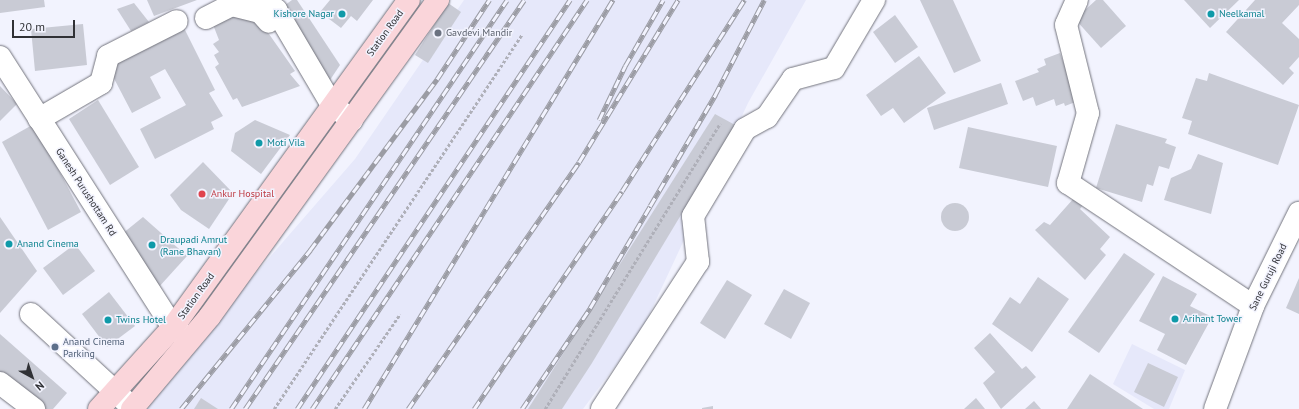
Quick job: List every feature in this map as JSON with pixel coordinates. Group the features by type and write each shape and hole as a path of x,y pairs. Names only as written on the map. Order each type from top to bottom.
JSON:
{"main road":[{"name":"Station Road","path":"99,409 116,393 173,327 409,0"},
{"path":"132,408 191,340 260,249 438,0"},
{"path":"393,22 413,35"},
{"path":"240,235 260,249"}],"street":[{"path":"602,409 698,262 693,216 745,129 767,117 793,78 834,68 874,0"},
{"path":"1076,0 1066,25 1088,113 1068,184 1253,306"},
{"path":"267,2 314,74 332,105 352,120"},
{"path":"206,18 232,5 260,12 303,77 314,74"},
{"path":"39,119 101,83 108,56 177,21"},
{"name":"Ganesh Purushottam Rd","path":"0,57 173,327"},
{"name":"Sane Guruji Road","path":"1215,409 1253,306 1299,213"},
{"path":"31,314 132,408"},
{"path":"173,327 191,340"},
{"path":"2,387 34,409"}],"path":[{"path":"274,409 522,35"},
{"path":"545,409 720,123"},
{"path":"335,409 400,314"}],"shaded area":[{"path":"464,0 806,0 748,103 642,330 583,409 138,409 355,159"},
{"path":"1132,344 1185,370 1169,409 1154,409 1113,384"}],"building":[{"path":"0,0 44,0 45,7 0,13"},
{"path":"147,0 197,0 154,16"},
{"path":"292,0 297,0 340,65 328,83 281,8"},
{"name":"Kishore Nagar","path":"330,0 373,0 357,21 351,16 341,28 320,12"},
{"path":"920,0 953,0 981,61 954,73"},
{"path":"1096,0 1103,0 1126,26 1101,48 1075,19"},
{"name":"Neelkamal","path":"1184,0 1239,0 1210,28"},
{"path":"1255,0 1299,0 1299,5 1282,23 1299,39 1299,57 1289,68 1294,73 1283,85 1226,32"},
{"path":"134,3 149,22 131,31 117,9"},
{"name":"Gavdevi Mandir","path":"448,3 461,12 428,63 415,55"},
{"path":"232,10 257,17 295,71 290,74 300,86 242,107 237,98 233,100 215,67 219,64 214,55 219,52 213,44 219,40 212,22"},
{"path":"895,15 918,47 895,63 873,32"},
{"path":"83,24 87,65 35,71 31,29"},
{"path":"184,28 215,90 209,93 223,116 211,122 214,129 155,159 140,129 186,105 165,69 150,77 161,98 132,113 108,67"},
{"path":"1060,53 1078,101 1065,106 1064,103 1056,106 1054,99 1036,106 1033,97 1023,101 1015,81 1039,72 1037,69 1046,65 1044,59"},
{"path":"919,56 946,93 904,123 893,108 881,116 866,95"},
{"path":"1209,73 1299,105 1278,165 1188,134 1192,121 1182,118 1196,78 1207,81"},
{"path":"1001,83 1008,104 934,130 927,108"},
{"path":"0,86 17,104 0,121"},
{"path":"98,100 139,167 110,185 69,119"},
{"path":"715,114 735,125 592,363 562,409 528,409"},
{"name":"Moti Vila","path":"255,120 290,135 261,174 231,151 235,133"},
{"path":"34,124 81,212 48,230 2,142"},
{"path":"1116,124 1167,139 1165,143 1176,147 1169,169 1159,166 1153,186 1147,184 1142,202 1096,188"},
{"path":"968,127 1057,146 1048,187 959,168"},
{"path":"1198,154 1223,163 1211,214 1164,200 1171,178 1191,169"},
{"name":"Ankur Hospital","path":"203,162 233,193 209,229 181,210 170,195"},
{"path":"1074,198 1083,205 1080,209 1110,237 1100,249 1106,255 1085,280 1035,230 1044,222 1050,225"},
{"path":"955,203 965,207 969,217 965,227 955,231 945,227 941,217 945,207"},
{"name":"Anand Cinema","path":"0,217 37,271 0,313"},
{"name":"Draupadi Amrut (Rane Bhavan)","path":"143,217 187,256 158,288 122,234"},
{"path":"75,244 95,271 63,295 43,268"},
{"path":"1124,253 1155,274 1099,353 1068,332"},
{"name":"Arihant Tower","path":"1163,276 1197,294 1190,306 1212,317 1186,365 1157,350 1165,334 1139,321"},
{"path":"1038,277 1069,299 1032,352 992,324 1010,297 1020,304"},
{"path":"1299,278 1299,314 1286,308"},
{"path":"727,280 752,295 725,339 700,323"},
{"path":"784,289 810,303 791,339 764,324"},
{"name":"Twins Hotel","path":"109,292 135,326 107,347 82,314"},
{"path":"990,333 1022,369 1026,366 1036,377 1001,409 983,383 995,372 974,348"},
{"path":"0,334 67,393 53,409 39,409 0,374"},
{"path":"1148,363 1178,377 1164,407 1134,392"},
{"path":"1090,374 1143,409 1067,409"},
{"path":"201,398 218,409 194,409"},
{"path":"976,398 985,409 964,409"},
{"path":"1034,401 1041,409 1025,409"},
{"path":"713,406 713,409 702,409 702,408"}],"railway":[{"path":"181,409 310,250 437,79 489,0"},
{"path":"231,409 507,0"},
{"path":"245,409 524,0"},
{"path":"297,409 570,0"},
{"path":"312,409 587,0"},
{"path":"364,409 613,0"},
{"path":"599,120 625,66 663,0"},
{"path":"408,409 579,162 678,0"},
{"path":"474,409 622,191 744,0"},
{"path":"522,409 590,308 715,95 764,0"}],"place":[{"name":"Kishore Nagar","path":"342,14"},
{"name":"Neelkamal","path":"1211,14"},
{"name":"Gavdevi Mandir","path":"438,33"},
{"name":"Moti Vila","path":"259,143"},
{"name":"Ankur Hospital","path":"202,194"},
{"name":"Anand Cinema","path":"9,244"},
{"name":"Draupadi Amrut (Rane Bhavan)","path":"152,245"},
{"name":"Arihant Tower","path":"1175,319"},
{"name":"Twins Hotel","path":"108,320"},
{"name":"Anand Cinema Parking","path":"55,347"}]}
